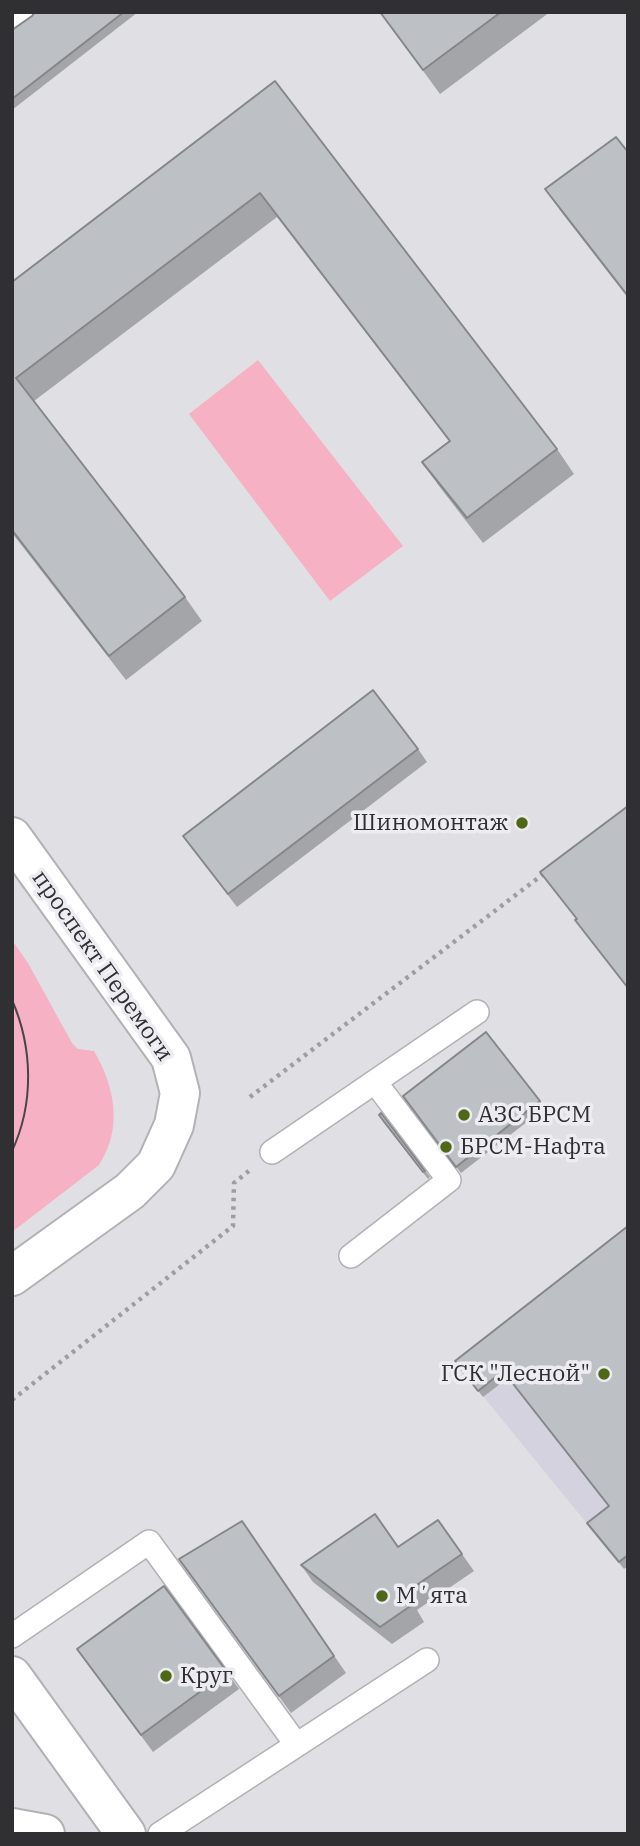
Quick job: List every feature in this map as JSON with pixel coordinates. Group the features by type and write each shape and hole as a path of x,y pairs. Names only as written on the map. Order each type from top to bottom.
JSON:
{"main road":[{"name":"проспект Перемоги","path":"12,837 171,1058 180,1093 174,1125 156,1165 130,1191 12,1276"},
{"path":"12,1676 126,1834"},
{"path":"12,1828 45,1834"}],"lane":[{"path":"12,25 28,12"},
{"path":"272,1152 477,1012"},
{"path":"351,1256 449,1180 375,1082"},
{"path":"12,1636 149,1542 296,1744"},
{"path":"160,1834 427,1660"}],"path":[{"path":"250,1097 550,869"},
{"path":"12,1400 233,1226 234,1183 272,1152"}],"shaded area":[{"path":"258,360 403,546 330,601 189,414"},
{"path":"12,940 28,963 72,1043 78,1049 94,1051 111,1093 114,1122 107,1151 99,1165 12,1232"},
{"path":"628,1236 624,1569 460,1368"}],"building":[{"path":"35,12 124,12 12,99 12,30"},
{"path":"380,12 501,12 423,70"},
{"path":"275,81 557,449 467,518 422,462 450,441 260,193 16,378 185,597 109,656 12,530 12,282"},
{"path":"616,137 628,152 628,296 545,189"},
{"path":"373,690 418,749 228,894 183,836"},
{"path":"628,806 628,988 540,872"},
{"name":"АЗС БРСМ","path":"486,1032 540,1101 456,1167 403,1096"},
{"path":"381,1113 425,1171 423,1172 379,1115"},
{"path":"628,1226 628,1555 619,1562 587,1523 609,1506 503,1371 478,1391 455,1361"},
{"name":"Мʼята","path":"375,1514 398,1547 438,1520 462,1554 405,1593 412,1605 380,1627 301,1565"},
{"path":"242,1521 334,1656 279,1696 179,1559"},
{"name":"Круг","path":"164,1586 227,1672 141,1735 77,1649"}],"tram line":[{"path":"12,1000 24,1037 28,1076 24,1114 12,1151"}],"place":[{"name":"Шиномонтаж","path":"522,823"},
{"name":"АЗС БРСМ","path":"464,1115"},
{"name":"БРСМ-Hафта","path":"446,1147"},
{"name":"ГСК \"Лесной\"","path":"604,1374"},
{"name":"Мʼята","path":"382,1596"},
{"name":"Круг","path":"166,1676"}]}
